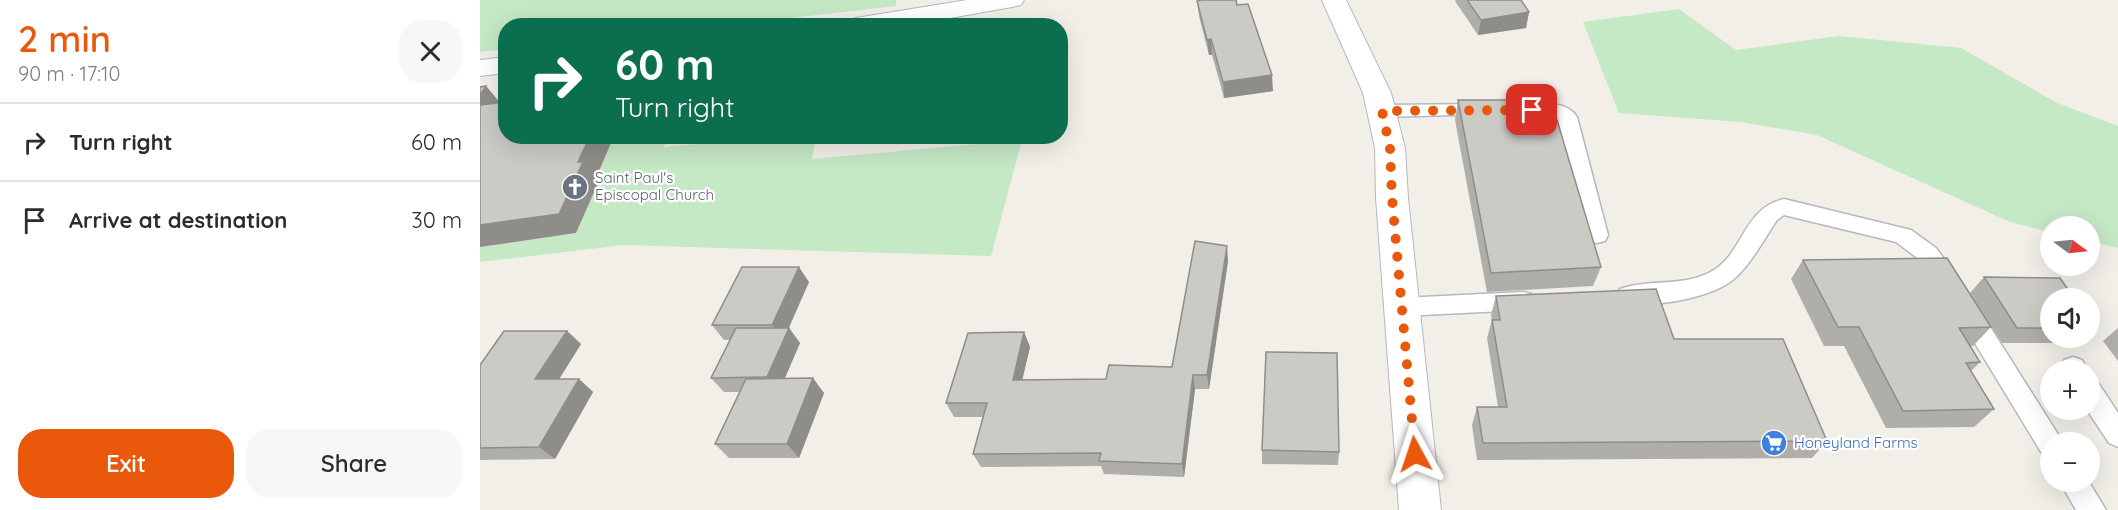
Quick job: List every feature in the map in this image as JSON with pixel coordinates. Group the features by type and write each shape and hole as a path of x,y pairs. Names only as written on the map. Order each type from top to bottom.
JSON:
{"street":[{"path":"904,18 1012,0"},
{"path":"1334,0 1363,61 1382,111 1390,148 1392,198 1420,510"},
{"path":"480,68 498,66"}],"lane":[{"path":"1382,111 1554,110 1561,112 1567,117 1597,235"},
{"path":"1608,296 1663,293 1704,285 1726,274 1769,214 1784,207 1895,233 1916,244 1938,265 2042,432"},
{"path":"1402,307 1540,300"},
{"path":"2100,407 2118,435"},
{"path":"2080,492 2092,510"}],"green space":[{"path":"480,0 896,0 896,6 790,18 498,18 498,50 480,52"},
{"path":"1679,9 1736,50 1839,36 1961,48 2057,103 2118,126 2118,248 2100,244 2100,216 2040,216 2040,230 2010,222 1817,135 1741,122 1619,113 1583,22"},
{"path":"609,144 665,144 664,147 696,144 815,144 812,159 978,144 1021,144 991,256 623,245 480,262 480,247 576,233 598,181 511,193"}],"building":[{"path":"1236,0 1237,5 1248,4 1272,75 1223,82 1211,39 1207,40 1197,1"},
{"path":"1467,0 1521,0 1529,12 1481,20"},
{"path":"486,86 480,95 480,87"},
{"path":"1458,100 1551,100 1601,267 1491,273"},
{"path":"498,103 498,144 586,144 578,162 583,162 559,214 480,225 480,105"},
{"path":"1195,241 1227,246 1207,375 1193,375 1182,464 1099,461 1101,453 973,454 987,403 946,403 968,333 1024,332 1013,380 1106,379 1109,365 1172,367"},
{"path":"1947,258 1991,327 1959,328 1980,362 1966,363 1994,409 1903,411 1859,327 1838,327 1803,260"},
{"path":"742,267 799,267 772,325 712,325"},
{"path":"1984,277 2060,278 2067,288 2040,288 2040,328 2017,328"},
{"path":"1656,289 1674,339 1783,339 1827,441 1483,443 1477,407 1507,407 1492,320 1500,320 1496,296"},
{"path":"736,328 789,328 767,377 711,378"},
{"path":"504,331 567,331 535,379 579,379 539,447 480,448 480,365"},
{"path":"1266,352 1337,353 1339,452 1262,450"},
{"path":"813,378 787,444 715,444 746,379"}],"place":[{"name":"Saint Paul's Episcopal Church","path":"575,187"},
{"name":"Honeyland Farms","path":"1774,443"}],"route":[{"path":"1415,454 1392,198 1390,148 1382,111 1532,110"}]}
